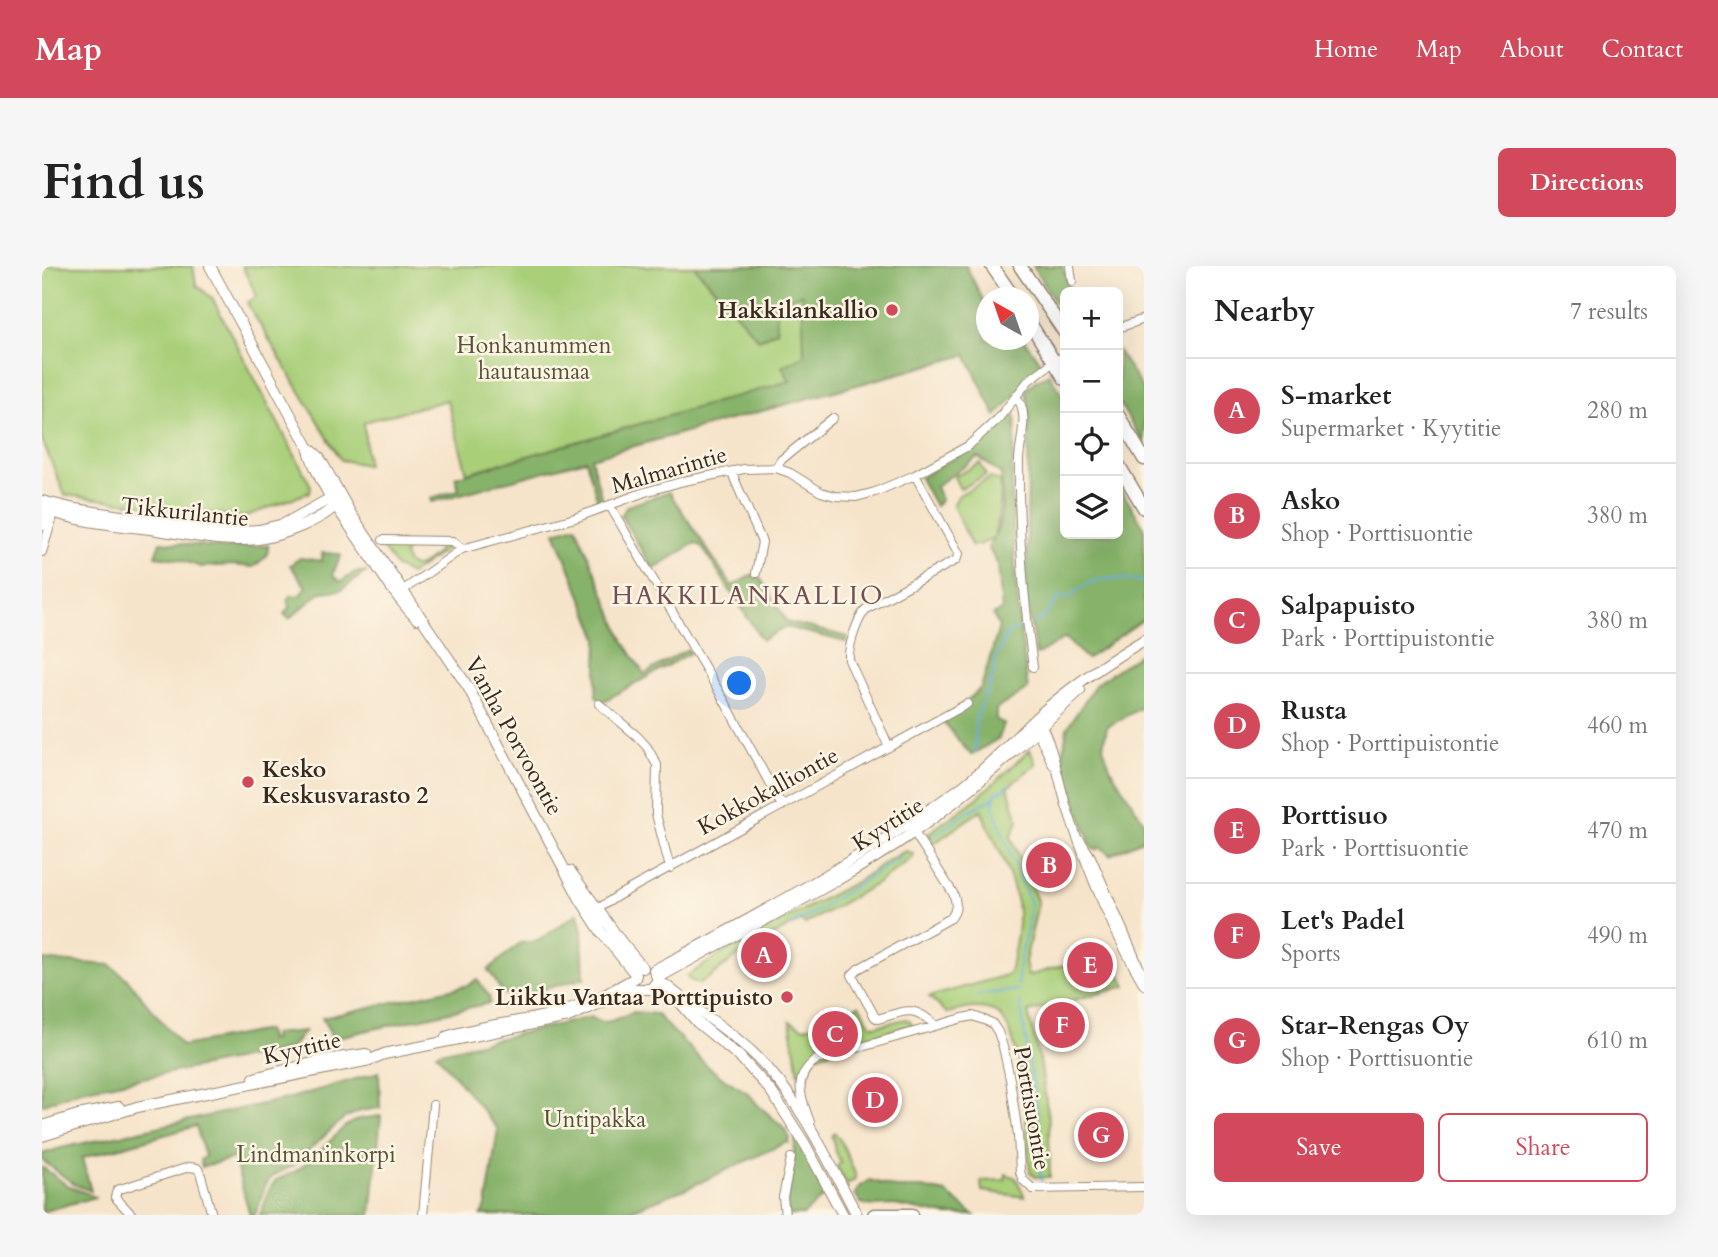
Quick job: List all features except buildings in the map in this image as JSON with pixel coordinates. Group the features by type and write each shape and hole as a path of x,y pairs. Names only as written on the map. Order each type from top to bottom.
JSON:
{"highway":[{"path":"992,266 1006,287"},
{"path":"1020,266 1060,326"},
{"path":"1039,338 1060,372"},
{"path":"1123,423 1144,459"},
{"path":"1123,472 1144,508"},
{"path":"874,1215 912,1215"}],"main road":[{"name":"Vanha Porvoontie","path":"210,266 308,447 318,457 336,501 372,547 400,592 468,687 570,882 647,978 683,1004 697,1023 740,1057 771,1091 806,1144 844,1215"},
{"name":"Tikkurilantie","path":"48,507 226,532 243,532 284,524 336,501"},
{"name":"Kyytitie","path":"42,1136 137,1107 568,1017 870,860 1037,726 1110,662 1144,640"},
{"name":"Vanha Porvoontie","path":"647,978 667,986 755,1055 786,1090 816,1138 857,1215"},
{"name":"Kyytitie","path":"42,1126 99,1110 137,1107"}],"street":[{"path":"1070,266 1072,281"},
{"path":"1123,326 1144,319"},
{"path":"833,418 781,460 776,468 790,473 821,492 844,498 868,494 915,475 982,436 1030,380 1048,366"},
{"path":"1016,397 1023,410 1019,456 1020,552 1033,667"},
{"name":"Malmarintie","path":"400,592 461,549 610,506 668,485 733,471 776,468"},
{"path":"733,471 762,542 756,573"},
{"path":"889,747 849,660 849,650 860,617 866,609 956,560 959,551 915,475"},
{"path":"610,506 782,806"},
{"path":"42,526 48,507"},
{"path":"42,552 48,507"},
{"path":"383,540 453,541 461,549"},
{"path":"599,704 637,736 657,765 656,814 670,868"},
{"name":"Kokkokalliontie","path":"593,912 967,704"},
{"path":"1037,726 1054,753 1056,771 1084,860 1144,985"},
{"path":"911,828 953,893 957,905 955,912 948,919 854,971 852,975 875,1017 916,1010 935,1025"},
{"path":"1077,836 1091,857 1144,978"},
{"name":"Porttisuontie","path":"935,1025 973,1016 995,1026 1010,1079 1020,1172 1033,1189 1144,1187"},
{"path":"816,1138 799,1087 810,1064 824,1056 935,1025"},
{"path":"423,1215 433,1105"},
{"path":"785,1215 783,1197 791,1158"},
{"path":"132,1215 117,1201 117,1190 190,1167 197,1168 200,1172 212,1215"}],"green space":[{"path":"42,266 193,266 196,285 212,298 311,486 310,492 244,517 65,495 42,440"},
{"name":"Honkanummen hautausmaa","path":"242,266 694,266 759,340 776,331 778,301 803,294 804,356 791,381 467,473 447,400 364,422 367,465 341,460 247,303 257,296"},
{"path":"694,266 966,266 976,287 976,350 1031,350 1042,365 996,416 966,355 591,458 603,504 599,506 586,460 432,502 431,498 459,490 455,477 790,381 782,366 804,356 802,294 778,301 776,331 759,340"},
{"path":"1033,266 1062,266 1069,287 1060,287 1060,310"},
{"path":"1123,359 1144,391 1144,444 1123,409"},
{"path":"1049,374 1060,392 1060,539 1123,539 1123,493 1144,527 1144,619 1087,659 1065,638 1036,655 1026,598 1029,411 1026,390 1035,381"},
{"path":"1012,407 1015,421 1012,475 1014,555 1028,689 996,709 996,719 1004,724 999,738 971,755 943,722 981,688 999,627 993,615 1002,610 998,565 988,547 997,531 1002,512 1001,474 978,457 936,486 941,500 935,506 920,478 986,437"},
{"path":"980,463 986,475 960,489 954,477"},
{"path":"990,478 1000,481 994,537 979,545 971,545 953,505 959,495"},
{"path":"669,492 732,586 751,575 759,576 787,622 848,637 846,642 786,627 762,640 702,547 695,543 653,569 621,516 627,506"},
{"path":"576,526 624,642 644,674 688,649 690,653 602,702 596,696 598,638 555,532"},
{"path":"160,542 227,548 268,545 268,552 253,567 201,567 178,559 155,556"},
{"path":"400,542 408,547 404,555 407,562 415,567 438,552 439,545 448,548 411,574 396,567 381,546"},
{"path":"322,553 341,556 332,575 341,582 355,572 366,572 341,590 321,592 289,619 284,614 290,607 287,600 291,595 299,596 306,587 290,565 300,558 322,561"},
{"path":"1144,651 1144,706 1107,727 1103,747 1111,770 1144,822 1144,839 1110,855 1100,847 1096,850 1092,848 1062,761 1067,728 1096,684"},
{"path":"1030,750 1036,764 1008,787 1018,821 1011,837 1038,903 1025,962 1028,976 1108,952 1126,986 1028,1012 1041,1066 1049,1122 1050,1177 1036,1177 1030,1172 1018,1060 1005,1022 995,1012 983,1008 947,1013 929,997 1007,975 1011,969 1018,927 1017,903 1006,867 981,810 932,844 929,833 976,799"},
{"path":"906,851 913,854 913,857 878,883 805,924 800,921 756,944 702,982 698,984 688,979 687,976 728,950 856,882"},
{"path":"578,913 582,931 584,978 516,997 505,994 488,970 520,943 538,941"},
{"path":"42,960 110,965 128,980 182,1046 267,1030 269,1040 274,1040 273,1034 305,1031 290,1049 77,1091 42,1105"},
{"path":"477,979 489,996 490,1003 333,1038 322,1018 469,985"},
{"path":"859,1005 870,1024 875,1026 906,1019 912,1025 856,1040 817,1056 799,1074 790,1021 803,1028 857,1012 855,1007"},
{"name":"Untipakka","path":"632,1012 656,1014 705,1064 748,1093 782,1126 790,1138 789,1143 690,1187 618,1215 481,1215 486,1206 498,1129 436,1053 591,1017 612,1021"},
{"path":"379,1072 380,1108 361,1111 344,1118 292,1166 274,1175 266,1183 255,1215 250,1215 234,1158 202,1167 200,1160 205,1157 196,1126 82,1158 91,1191 74,1184 42,1160 42,1154 61,1148 294,1097"},
{"path":"381,1116 371,1215 260,1215 270,1188 276,1180 296,1171 313,1158 345,1126 359,1119"},
{"path":"835,1133 856,1176 847,1185 837,1166 841,1163 832,1136"},
{"path":"796,1137 826,1194 803,1215 787,1215 786,1207"},
{"path":"42,1167 67,1185 95,1197 42,1212"},
{"path":"1006,1174 1016,1178 1025,1197 982,1191 981,1181 1005,1180"},
{"path":"870,1180 896,1188 922,1188 946,1193 974,1215 947,1215 894,1205 873,1206 861,1203 855,1195 859,1187"}],"waterway":[{"path":"1034,624 1044,617 1060,596 1067,599 1095,581 1144,581"},
{"path":"975,753 976,718 993,677 996,657 1008,633 1019,628"},
{"path":"1007,785 995,794 993,807 1030,903 1018,985"},
{"path":"933,836 994,798"},
{"path":"792,924 903,856"},
{"path":"976,995 1018,990"},
{"path":"1020,1001 1042,1146 1042,1181"}],"place":[{"name":"Hakkilankallio","path":"892,310"},
{"name":"Kesko Keskusvarasto 2","path":"248,782"},
{"name":"Asko","path":"1049,865"},
{"name":"S-market","path":"764,955"},
{"name":"Porttisuo","path":"1090,965"},
{"name":"Liikku Vantaa Porttipuisto","path":"787,997"},
{"name":"Let's Padel","path":"1062,1025"},
{"name":"Salpapuisto","path":"835,1034"},
{"name":"Rusta","path":"875,1100"},
{"name":"Star-Rengas Oy","path":"1101,1135"}],"district":[{"name":"HAKKILANKALLIO","path":"748,595"}],"park label":[{"name":"Lindmaninkorpi","path":"316,1154"}]}
